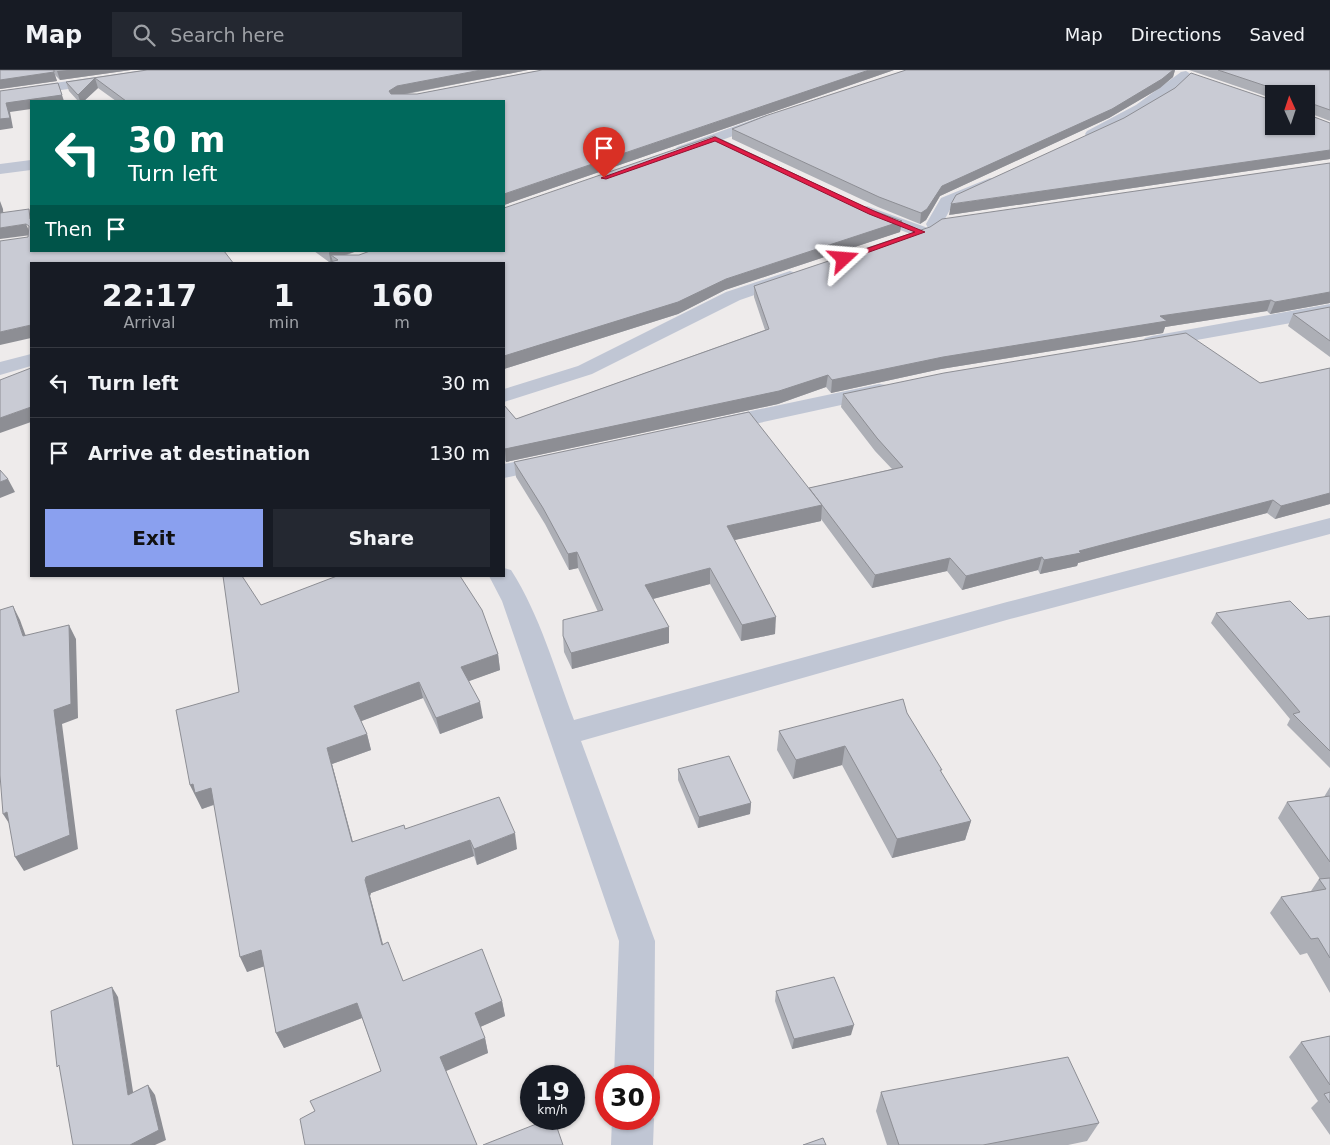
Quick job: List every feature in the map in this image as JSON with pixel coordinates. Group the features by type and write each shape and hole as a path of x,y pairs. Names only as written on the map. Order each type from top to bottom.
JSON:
{"street":[{"path":"49,70 56,100"},
{"path":"0,95 170,70"},
{"path":"1082,140 1115,123 1190,77 1171,70"},
{"path":"669,155 781,114"},
{"path":"715,139 733,147"},
{"path":"0,169 30,165"},
{"path":"928,228 947,201 1006,175"},
{"path":"854,205 928,228"},
{"path":"898,240 928,228 954,222"},
{"path":"505,396 585,370 733,296 807,271"},
{"path":"1133,345 1330,310"},
{"path":"0,369 30,360"},
{"path":"694,430 903,385"},
{"path":"505,471 570,456"},
{"path":"565,734 1007,611 1330,526"},
{"path":"503,577 516,601 565,734 637,941 634,1065"},
{"path":"632,1130 632,1145"}],"building":[{"path":"0,70 54,70 54,72 0,80"},
{"path":"147,70 481,70 397,86 389,91 391,94 417,94 542,70 869,70 505,194 505,100 125,100 95,78 78,95 66,82"},
{"path":"906,70 1173,70 1162,79 1112,109 942,186 927,209 921,213 879,197 732,129 768,115"},
{"path":"1218,70 1330,70 1330,110 1315,105 1315,85 1265,86"},
{"path":"1191,73 1265,98 1265,135 1315,135 1315,117 1330,123 1330,150 951,204 956,195 1124,118 1175,88"},
{"path":"58,83 62,95 6,103 10,118 0,119 0,91"},
{"path":"714,136 866,208 902,221 726,279 678,302 505,356 505,262 330,262 338,260 331,255 359,255 367,252 505,252 505,208"},
{"path":"1330,163 1330,292 1275,302 1271,300 1160,316 1167,321 943,357 832,380 828,375 779,391 505,449 505,406 516,419 769,329 754,286 930,227 942,219"},
{"path":"29,209 30,252 225,252 232,262 30,262 30,325 0,332 0,241 28,237 29,226 26,224 0,228 0,213"},
{"path":"1330,307 1330,341 1293,314"},
{"path":"1186,333 1260,383 1330,368 1330,493 1281,506 1273,500 1079,551 1081,553 1044,560 1042,557 966,576 950,558 875,575 809,488 903,467 877,438 843,394 944,373"},
{"path":"30,368 30,407 0,418 0,380"},
{"path":"749,412 822,505 727,526 776,617 742,625 710,568 645,585 669,627 571,653 563,636 563,620 603,610 577,552 568,554 543,508 514,462"},
{"path":"0,470 8,479 0,482"},
{"path":"223,577 243,577 261,605 334,577 461,577 482,610 498,654 461,667 480,702 436,718 419,682 354,706 367,734 327,748 352,842 404,825 405,829 499,797 515,833 474,849 470,840 366,877 365,880 382,945 388,942 403,981 482,949 502,1001 475,1013 485,1038 440,1057 477,1145 305,1145 300,1119 315,1111 310,1101 381,1071 357,1003 276,1033 261,950 240,957 211,788 195,793 193,784 190,785 176,710 239,692"},
{"path":"1290,601 1308,619 1330,616 1330,751 1293,714 1300,712 1216,613"},
{"path":"13,606 23,636 69,625 71,704 54,710 70,835 15,857 7,812 3,814 0,775 0,610"},
{"path":"903,699 907,713 971,821 897,839 845,746 796,760 779,731"},
{"path":"729,756 751,803 699,817 678,769"},
{"path":"1330,796 1330,862 1287,802"},
{"path":"1330,878 1330,958 1318,938 1311,939 1281,897 1326,889 1319,879"},
{"path":"834,977 854,1025 794,1039 776,991"},
{"path":"112,987 128,1095 148,1085 159,1130 130,1145 73,1145 59,1065 57,1067 51,1011"},
{"path":"1330,1036 1330,1085 1301,1042"},
{"path":"1068,1057 1099,1123 983,1145 899,1145 881,1092"},
{"path":"1330,1092 1330,1103 1324,1094"},
{"path":"521,1130 558,1130 563,1145 483,1145"},
{"path":"823,1138 826,1145 803,1145"}],"route":[{"path":"604,178 715,139 872,213 922,232 844,259"}]}
